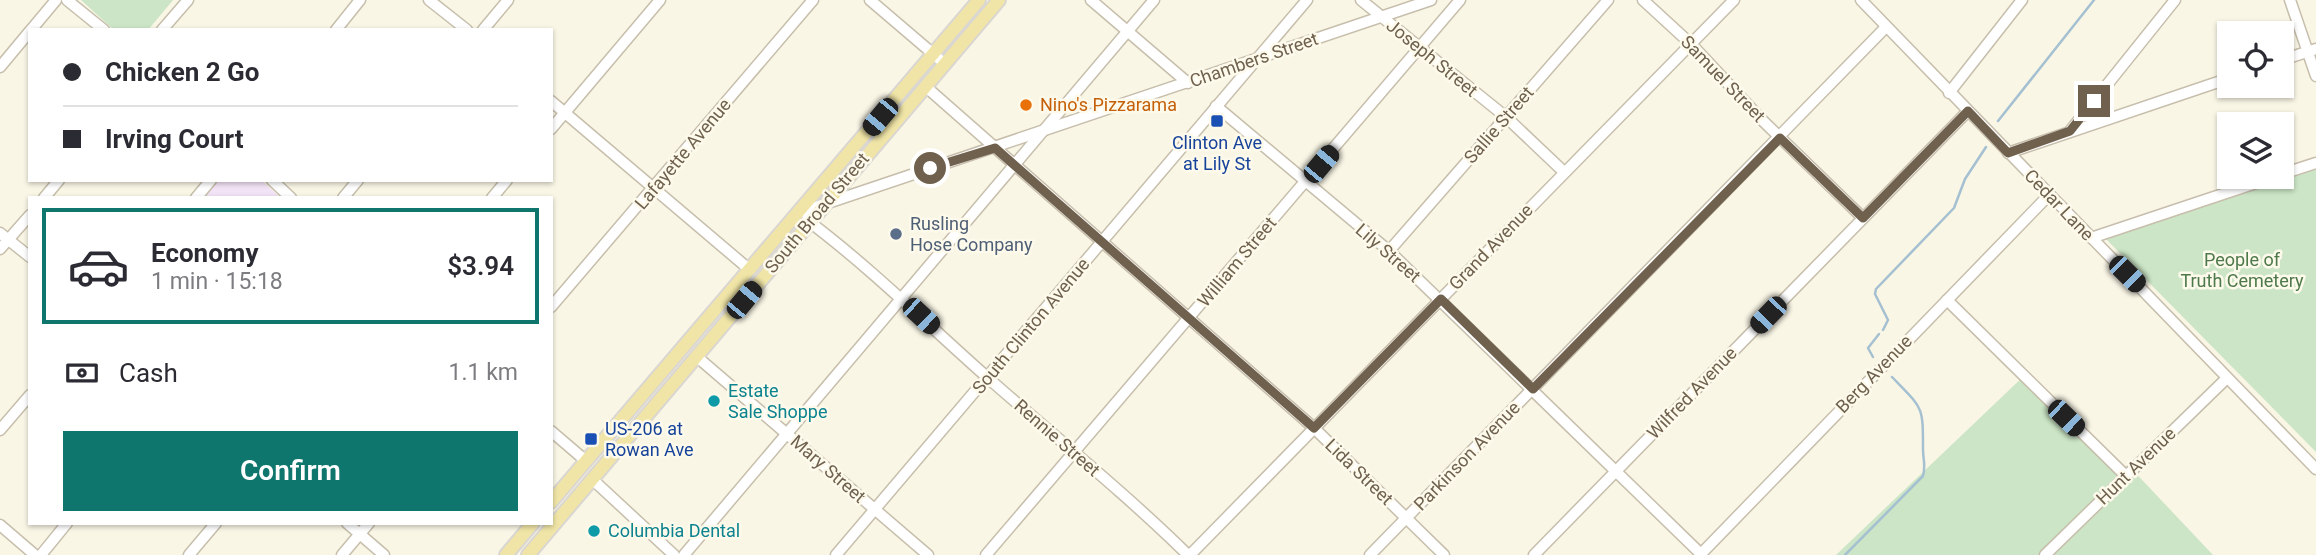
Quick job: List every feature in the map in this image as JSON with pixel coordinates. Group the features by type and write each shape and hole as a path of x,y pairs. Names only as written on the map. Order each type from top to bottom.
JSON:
{"main road":[{"name":"South Broad Street","path":"553,500 979,0"},
{"name":"South Broad Street","path":"528,555 999,0"},
{"path":"506,555 531,525"}],"street":[{"path":"33,28 56,0"},
{"path":"67,0 102,28"},
{"path":"164,28 188,0"},
{"path":"338,28 360,0"},
{"path":"429,0 464,28"},
{"path":"485,28 508,0"},
{"path":"553,127 660,0"},
{"name":"Lafayette Avenue","path":"553,305 813,0"},
{"path":"870,0 945,64"},
{"path":"1091,0 1188,83"},
{"path":"684,555 1154,0"},
{"name":"South Clinton Avenue","path":"836,555 1307,0"},
{"name":"Joseph Street","path":"1361,0 1506,117 1564,172"},
{"name":"Chambers Street","path":"798,213 1431,0"},
{"name":"William Street","path":"986,555 1460,0"},
{"name":"Sallie Street","path":"1389,251 1608,0"},
{"name":"Samuel Street","path":"1643,0 1692,45 1780,138 1863,218"},
{"name":"Grand Avenue","path":"1189,555 1734,0"},
{"name":"Cedar Lane","path":"1861,0 2316,469"},
{"path":"1949,93 2022,0"},
{"path":"2070,131 2175,0"},
{"path":"2290,0 2312,50 2316,76"},
{"name":"Parkinson Avenue","path":"1370,555 1886,27"},
{"path":"0,67 28,33"},
{"path":"2294,56 2312,50"},
{"path":"2008,153 2217,82"},
{"name":"Lida Street","path":"925,86 1314,428 1444,555"},
{"path":"553,103 750,270"},
{"name":"Lily Street","path":"1216,106 1389,251 1441,299 1701,555"},
{"name":"Wilfred Avenue","path":"1534,555 1968,111"},
{"path":"2294,170 2316,163"},
{"path":"46,196 57,182"},
{"path":"199,196 209,182"},
{"path":"274,182 289,196"},
{"path":"345,196 356,182"},
{"path":"494,196 505,182"},
{"path":"2091,238 2238,189"},
{"name":"Berg Avenue","path":"1701,555 2049,195"},
{"name":"Rennie Street","path":"798,213 902,298 987,377 1189,555"},
{"path":"0,249 4,237 28,217"},
{"path":"779,234 791,244"},
{"path":"4,237 28,255"},
{"path":"1947,300 2126,476"},
{"name":"Mary Street","path":"696,356 928,555"},
{"name":"Hunt Avenue","path":"2045,555 2227,377"},
{"path":"0,430 28,397"},
{"path":"553,433 586,461"},
{"path":"592,479 674,555"},
{"path":"0,525 38,555 65,525"},
{"path":"189,555 214,525"},
{"path":"348,525 384,555"},
{"path":"342,555 367,525"}],"shaded area":[{"path":"216,182 263,182 279,196 205,196"}],"green space":[{"path":"81,0 173,0 150,28 112,28"},
{"name":"People of Truth Cemetery","path":"2316,169 2316,452 2106,239 2256,189 2294,189 2294,176"},
{"path":"2027,373 2120,472 2128,465 2213,555 1836,555"}],"waterway":[{"path":"1998,121 2094,0"},
{"path":"1883,330 1888,320 1875,294 1876,289 1954,208 1965,179 1986,147"},
{"path":"1873,357 1868,348 1879,334"},
{"path":"1845,555 1923,476 1923,424 1919,408 1892,377"}],"place":[{"name":"Nino's Pizzarama","path":"1026,105"},
{"name":"Clinton Ave at Lily St","path":"1217,121"},
{"name":"Rusling Hose Company","path":"896,234"},
{"name":"Estate Sale Shoppe","path":"714,401"},
{"name":"US-206 at Rowan Ave","path":"591,439"},
{"name":"Columbia Dental","path":"594,531"}],"route":[{"path":"930,168 995,148 1314,428 1441,299 1533,389 1780,138 1863,218 1968,111 2008,153 2070,131 2094,101"}]}
